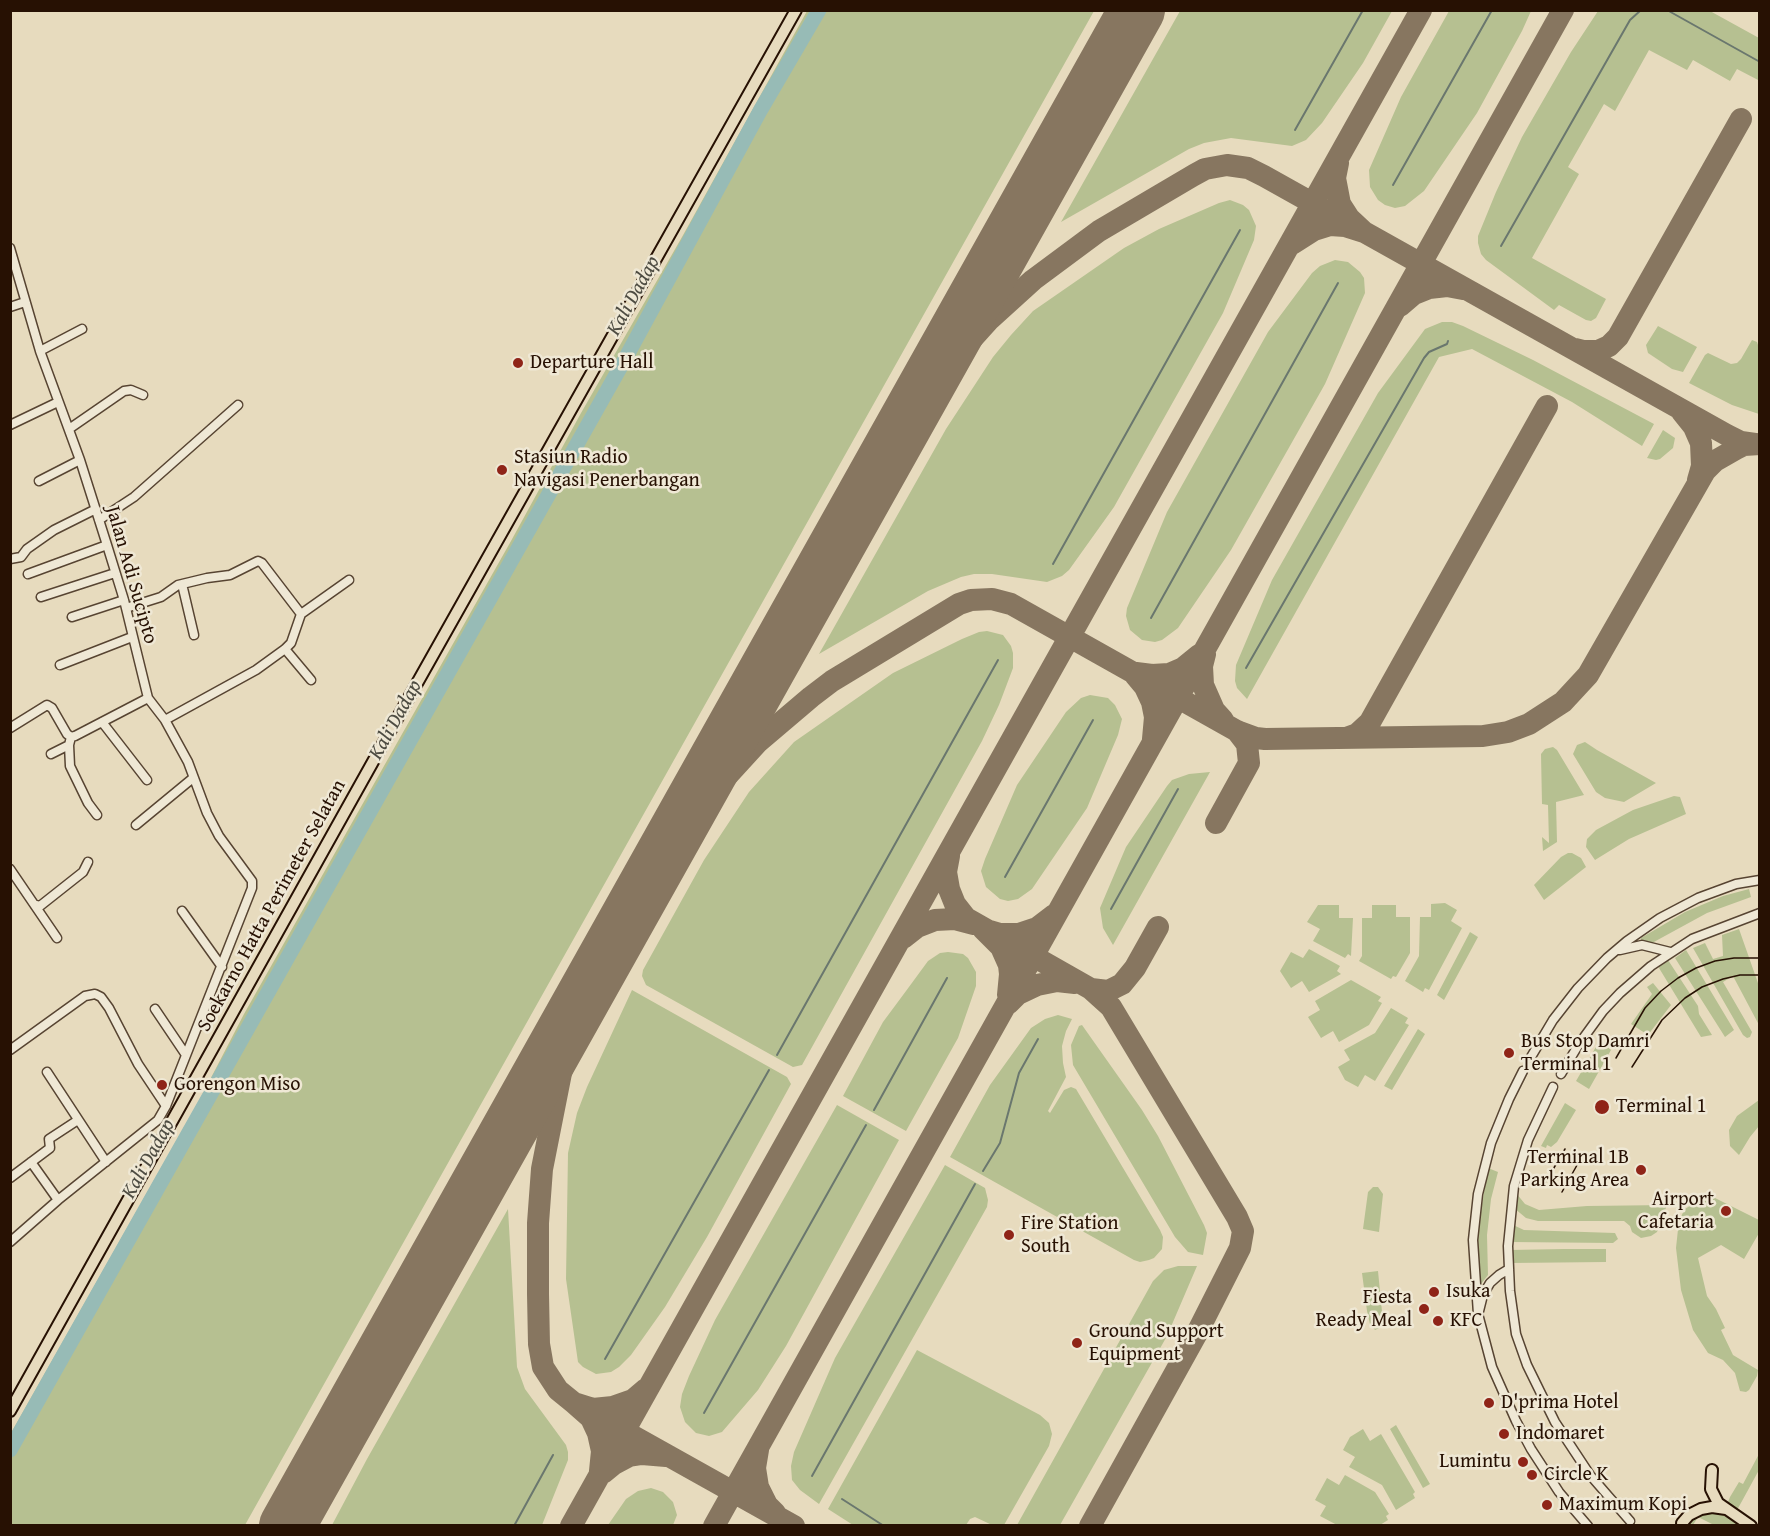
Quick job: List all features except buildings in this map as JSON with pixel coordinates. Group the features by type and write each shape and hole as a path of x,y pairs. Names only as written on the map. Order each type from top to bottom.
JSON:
{"main road":[{"name":"Soekarno Hatta Perimeter Selatan","path":"10,1411 441,639 796,10"},
{"path":"1712,1470 1710,1482 1718,1503 1749,1524"},
{"path":"1682,1523 1689,1515 1701,1509 1712,1507 1727,1510"}],"street":[{"name":"Jalan Adi Sucipto","path":"10,249 40,351 96,509 125,604 148,698 165,720 219,836 252,881 251,894 222,967"},
{"path":"10,307 25,302"},
{"path":"40,351 82,329"},
{"path":"69,429 124,391 131,390 143,395"},
{"path":"10,425 58,402"},
{"path":"99,520 134,496 238,405"},
{"path":"39,481 80,460"},
{"path":"10,559 21,557 27,549 54,530 96,509"},
{"path":"28,574 107,545"},
{"path":"72,616 161,597 182,584 231,575 260,561 301,614"},
{"path":"41,597 115,573"},
{"path":"165,720 256,670 285,649 291,643 301,614 349,580"},
{"path":"182,584 194,635"},
{"path":"60,665 132,637"},
{"path":"285,649 311,680"},
{"path":"51,754 102,722 148,698"},
{"path":"10,728 47,705 52,708 70,741 70,766 74,776 97,815"},
{"path":"102,722 147,780"},
{"path":"136,825 193,778"},
{"path":"36,905 40,906 79,875 88,862"},
{"path":"10,869 57,938"},
{"path":"1531,1057 1553,1020 1574,992 1607,958 1645,928 1679,908 1736,884 1760,880"},
{"path":"10,1242 58,1200 155,1124 166,1106 222,967 182,911"},
{"path":"1561,1074 1591,1026 1609,1004 1633,981 1670,952 1711,931 1760,913"},
{"path":"1607,958 1635,946 1649,946 1670,952"},
{"path":"10,1050 85,996 96,994 110,1008 132,1054 166,1106"},
{"path":"154,1009 186,1055"},
{"path":"1523,1071 1491,1143 1478,1194 1473,1248 1478,1314 1492,1367 1516,1421 1559,1492 1588,1526"},
{"path":"47,1072 106,1162"},
{"path":"1553,1087 1528,1140 1514,1186 1508,1233 1509,1269 1516,1334 1535,1383 1574,1454 1630,1521"},
{"path":"10,1178 50,1148 49,1139 78,1120"},
{"path":"31,1162 58,1200"},
{"path":"1478,1314 1483,1295 1490,1283 1509,1269"}],"green space":[{"path":"807,11 1094,11 245,1525 11,1525 11,1433"},
{"path":"1180,11 1392,11 1363,63 1322,123 1306,140 1292,146 1231,138 1204,143 1189,149 1061,222"},
{"path":"1449,11 1531,11 1477,113 1424,191 1405,206 1395,208 1385,205 1378,200 1370,187 1369,170 1401,97"},
{"path":"1598,11 1710,11 1759,38 1760,81 1737,69 1730,81 1693,60 1687,70 1649,50 1615,111 1604,104 1568,167 1579,174 1532,258 1606,299 1596,318 1591,321 1559,305 1554,310 1486,260 1481,254 1478,236 1522,137 1571,52"},
{"path":"1230,200 1249,210 1256,226 1254,240 1223,313 1114,507 1069,570 1062,576 1047,582 992,574 961,577 928,591 819,654 946,429 993,357 1011,335 1033,311 1124,248 1159,229"},
{"path":"1335,260 1348,262 1360,272 1364,278 1365,293 1325,384 1231,550 1178,628 1162,640 1155,642 1142,640 1130,630 1126,616 1127,608 1167,512 1268,332 1312,273 1320,266"},
{"path":"1442,322 1452,322 1463,326 1654,424 1642,446 1572,402 1472,349 1439,357 1247,699 1237,688 1236,665 1272,580 1378,393 1425,329"},
{"path":"1658,326 1697,347 1683,372 1672,369 1648,353 1646,345"},
{"path":"1752,340 1757,342 1759,348 1759,414 1732,405 1689,383 1705,355 1708,353 1731,364 1737,363"},
{"path":"1663,430 1675,438 1673,448 1660,459 1647,458"},
{"path":"987,631 1003,635 1013,653 1013,668 999,705 982,741 802,1065 793,1067 646,985 642,976 643,970 704,860 749,792 794,742 893,673 962,639"},
{"path":"1090,695 1108,698 1115,705 1122,719 1118,735 1087,808 1032,889 1018,899 1008,901 1000,899 986,887 981,871 1017,785 1066,712 1081,698"},
{"path":"1585,742 1656,783 1624,802 1605,798 1596,792 1573,754 1577,745"},
{"path":"1553,747 1584,795 1556,802 1557,842 1543,851 1542,837 1549,843 1548,805 1542,804 1541,754 1545,749"},
{"path":"1210,772 1113,945 1103,928 1100,908 1126,847 1172,780 1189,774"},
{"path":"1674,796 1680,797 1686,814 1629,839 1595,860 1586,847 1587,839 1596,830 1633,810"},
{"path":"1572,853 1581,858 1586,867 1544,900 1534,885 1561,857"},
{"path":"1749,889 1751,897 1707,913 1652,943 1641,941 1641,938 1685,912 1723,896"},
{"path":"1445,903 1457,910 1451,921 1462,928 1429,990 1425,988 1423,992 1405,981 1419,956 1420,917 1431,917 1431,904"},
{"path":"1318,905 1339,905 1339,918 1353,918 1351,956 1348,954 1345,958 1313,941 1320,929 1307,922"},
{"path":"1372,905 1396,905 1396,917 1410,917 1410,953 1396,977 1393,976 1391,979 1359,961 1362,956 1362,918 1372,918"},
{"path":"1739,929 1759,986 1759,1025 1733,976 1723,982 1752,1032 1747,1038 1743,1035 1693,948 1705,943 1713,959 1723,956 1722,935"},
{"path":"1470,932 1478,937 1444,1000 1437,995"},
{"path":"1309,949 1340,966 1337,971 1341,974 1309,992 1302,981 1291,988 1280,971 1291,952 1303,958"},
{"path":"1686,950 1734,1030 1725,1037 1675,958"},
{"path":"940,953 963,954 968,958 976,972 976,986 958,1038 906,1131 843,1096 883,1022 928,961"},
{"path":"1668,960 1698,1006 1699,1014 1712,1035 1701,1037 1659,968"},
{"path":"1351,980 1381,997 1378,1001 1382,1003 1369,1025 1339,1042 1333,1031 1321,1038 1308,1017 1320,1010 1315,1001"},
{"path":"1653,983 1671,1005 1648,1035 1631,1024 1652,994 1647,987"},
{"path":"632,990 787,1077 791,1084 707,1237 665,1307 631,1355 619,1367 611,1372 596,1374 578,1362 566,1279 568,1153 577,1113 587,1087"},
{"path":"1391,1008 1408,1018 1405,1023 1409,1025 1375,1081 1365,1075 1358,1087 1345,1080 1338,1067 1350,1060 1344,1050 1375,1033"},
{"path":"1058,1015 1072,1019 1062,1046 1066,1077 1048,1111 1050,1113 1064,1090 1071,1087 1076,1089 1163,1237 1162,1249 1149,1260 1140,1262 1134,1260 950,1157 990,1085 1031,1028 1045,1019"},
{"path":"1082,1025 1158,1136 1204,1225 1207,1233 1203,1255 1188,1252 1175,1237 1073,1065 1071,1045 1079,1026"},
{"path":"1418,1029 1425,1034 1392,1090 1384,1086"},
{"path":"1600,1040 1611,1050 1589,1089 1576,1081"},
{"path":"1759,1100 1759,1126 1739,1155 1730,1146 1729,1130 1737,1116"},
{"path":"1565,1103 1576,1110 1557,1142 1551,1147 1541,1146"},
{"path":"837,1105 899,1140 786,1346 758,1390 722,1432 709,1436 696,1433 685,1422 680,1407 689,1376 715,1320"},
{"path":"945,1165 985,1188 987,1207 819,1504 800,1490 792,1480 791,1466 794,1452 835,1358"},
{"path":"1488,1168 1498,1172 1491,1199 1487,1235 1488,1275 1481,1284 1479,1283 1477,1254 1479,1223"},
{"path":"1373,1187 1378,1187 1383,1194 1379,1232 1363,1229 1368,1192"},
{"path":"1516,1193 1525,1204 1539,1210 1587,1206 1667,1205 1657,1232 1641,1238 1632,1232 1630,1226 1624,1221 1538,1221 1526,1218 1514,1208"},
{"path":"1702,1198 1715,1198 1759,1220 1759,1233 1744,1259 1721,1245 1698,1258 1707,1296 1725,1328 1721,1330 1733,1355 1758,1370 1757,1376 1746,1392 1740,1391 1735,1373 1723,1360 1708,1353 1693,1330 1681,1290 1676,1248 1679,1220 1685,1209"},
{"path":"508,1209 517,1367 525,1389 566,1445 568,1452 568,1460 542,1525 332,1525 367,1459"},
{"path":"1511,1224 1524,1230 1615,1233 1618,1239 1613,1243 1511,1242"},
{"path":"1606,1249 1606,1262 1510,1263 1510,1250"},
{"path":"1178,1266 1197,1266 1167,1336 1060,1525 1017,1525 1153,1281 1164,1270"},
{"path":"1378,1271 1383,1322 1382,1327 1375,1330 1370,1324 1367,1311 1362,1273"},
{"path":"917,1350 1040,1415 1049,1423 1052,1434 1049,1446 1004,1525 992,1525 975,1517 970,1519 966,1525 853,1525 828,1509"},
{"path":"1396,1425 1430,1484 1423,1488 1390,1429"},
{"path":"1363,1429 1370,1441 1381,1434 1415,1492 1413,1494 1415,1498 1396,1510 1382,1485 1349,1467 1355,1457 1343,1450 1350,1437"},
{"path":"1759,1454 1759,1470 1736,1512 1726,1507 1739,1482 1743,1484"},
{"path":"1345,1475 1375,1492 1389,1514 1386,1516 1388,1520 1380,1525 1337,1525 1320,1516 1326,1506 1315,1500 1327,1478 1339,1485"},
{"path":"651,1488 663,1492 673,1502 677,1515 673,1525 608,1525 626,1499 638,1491"},
{"path":"1716,1511 1742,1525 1714,1525 1698,1517 1693,1525 1687,1526 1693,1516"}],"waterway":[{"name":"Kali Dadap","path":"10,1450 625,359 760,111 819,10"},
{"path":"1295,130 1363,10"},
{"path":"1393,185 1492,10"},
{"path":"1501,246 1630,20 1641,10"},
{"path":"1667,10 1760,62"},
{"path":"1053,564 1240,230"},
{"path":"1151,618 1338,283"},
{"path":"1246,668 1424,358 1429,352 1447,344 1448,341"},
{"path":"777,1055 998,660"},
{"path":"1005,877 1093,720"},
{"path":"1111,909 1178,789"},
{"path":"874,1110 947,978"},
{"path":"983,1171 1000,1143 1019,1073 1038,1039"},
{"path":"605,1359 769,1070"},
{"path":"704,1413 866,1125"},
{"path":"812,1476 975,1184"},
{"path":"514,1526 553,1455"},
{"path":"842,1499 884,1526"}],"taxiway":[{"path":"571,1526 1421,10"},
{"path":"714,1526 1563,10"},
{"path":"1575,349 1598,351 1609,346 1618,337 1741,119"},
{"path":"1292,244 1314,230 1330,225 1345,226 1364,232 1349,218 1340,204 1335,178 1338,163"},
{"path":"891,449 944,370 990,319 1033,280 1099,231 1205,169 1227,165 1248,168 1264,176 1727,435 1741,442 1755,444"},
{"path":"1400,306 1414,294 1429,288 1447,286 1463,289"},
{"path":"1346,738 1357,734 1370,722 1547,406"},
{"path":"1682,412 1694,427 1701,443 1702,466 1698,480"},
{"path":"639,897 705,800 758,742 832,681 959,604 971,600 992,599 1011,604 1237,731 1256,738 1483,736 1508,732 1529,724 1563,702 1588,675 1705,471 1715,461 1744,445 1760,444"},
{"path":"1205,654 1202,666 1203,685 1214,710 1223,720"},
{"path":"1136,673 1169,674 1183,668 1199,655"},
{"path":"1135,675 1145,687 1152,702 1155,717 1153,739"},
{"path":"1216,823 1249,763 1247,744 1237,731"},
{"path":"949,856 946,872 949,889 955,904 966,918 1091,989 1111,1007 1237,1217 1243,1231 1240,1248 1196,1335 1090,1526"},
{"path":"1008,995 1009,965 1001,947 983,929 1000,934 1019,934 1037,928 1054,915"},
{"path":"903,938 917,927 935,920 955,919 974,924"},
{"path":"1091,989 1108,991 1122,984 1135,968 1158,927"},
{"path":"601,965 561,1073 542,1169 538,1223 538,1294 539,1344 543,1367 558,1390 574,1403 794,1526"},
{"path":"1009,1003 1018,994 1037,985 1057,981 1075,983"},
{"path":"600,1471 602,1451 598,1433 591,1418 574,1403 593,1409 613,1407 633,1400 646,1389"},
{"path":"758,1450 755,1468 758,1487 767,1505 775,1513"},
{"path":"603,1473 629,1456 642,1454 666,1456"},
{"path":"294,1526 307,1490"}],"runway":[{"path":"287,1526 1137,10"}],"tram line":[{"path":"1616,1058 1645,1008 1661,991 1678,978 1715,961 1760,958"},
{"path":"1632,1067 1662,1020 1685,998 1702,987 1723,979 1740,975 1760,975"},
{"path":"1545,1183 1565,1149"},
{"path":"1562,1192 1581,1158"}],"place":[{"name":"Departure Hall","path":"518,363"},
{"name":"Stasiun Radio Navigasi Penerbangan","path":"502,470"},
{"name":"Bus Stop Damri Terminal 1","path":"1509,1053"},
{"name":"Gorengon Miso","path":"162,1085"},
{"name":"Terminal 1","path":"1602,1107"},
{"name":"Terminal 1B Parking Area","path":"1641,1170"},
{"name":"Airport Cafetaria","path":"1726,1211"},
{"name":"Fire Station South","path":"1009,1235"},
{"name":"Isuka","path":"1434,1292"},
{"name":"Fiesta Ready Meal","path":"1424,1309"},
{"name":"KFC","path":"1438,1321"},
{"name":"Ground Support Equipment","path":"1077,1343"},
{"name":"D'prima Hotel","path":"1489,1403"},
{"name":"Indomaret","path":"1504,1434"},
{"name":"Lumintu","path":"1523,1462"},
{"name":"Circle K","path":"1532,1475"},
{"name":"Maximum Kopi","path":"1547,1505"}]}
